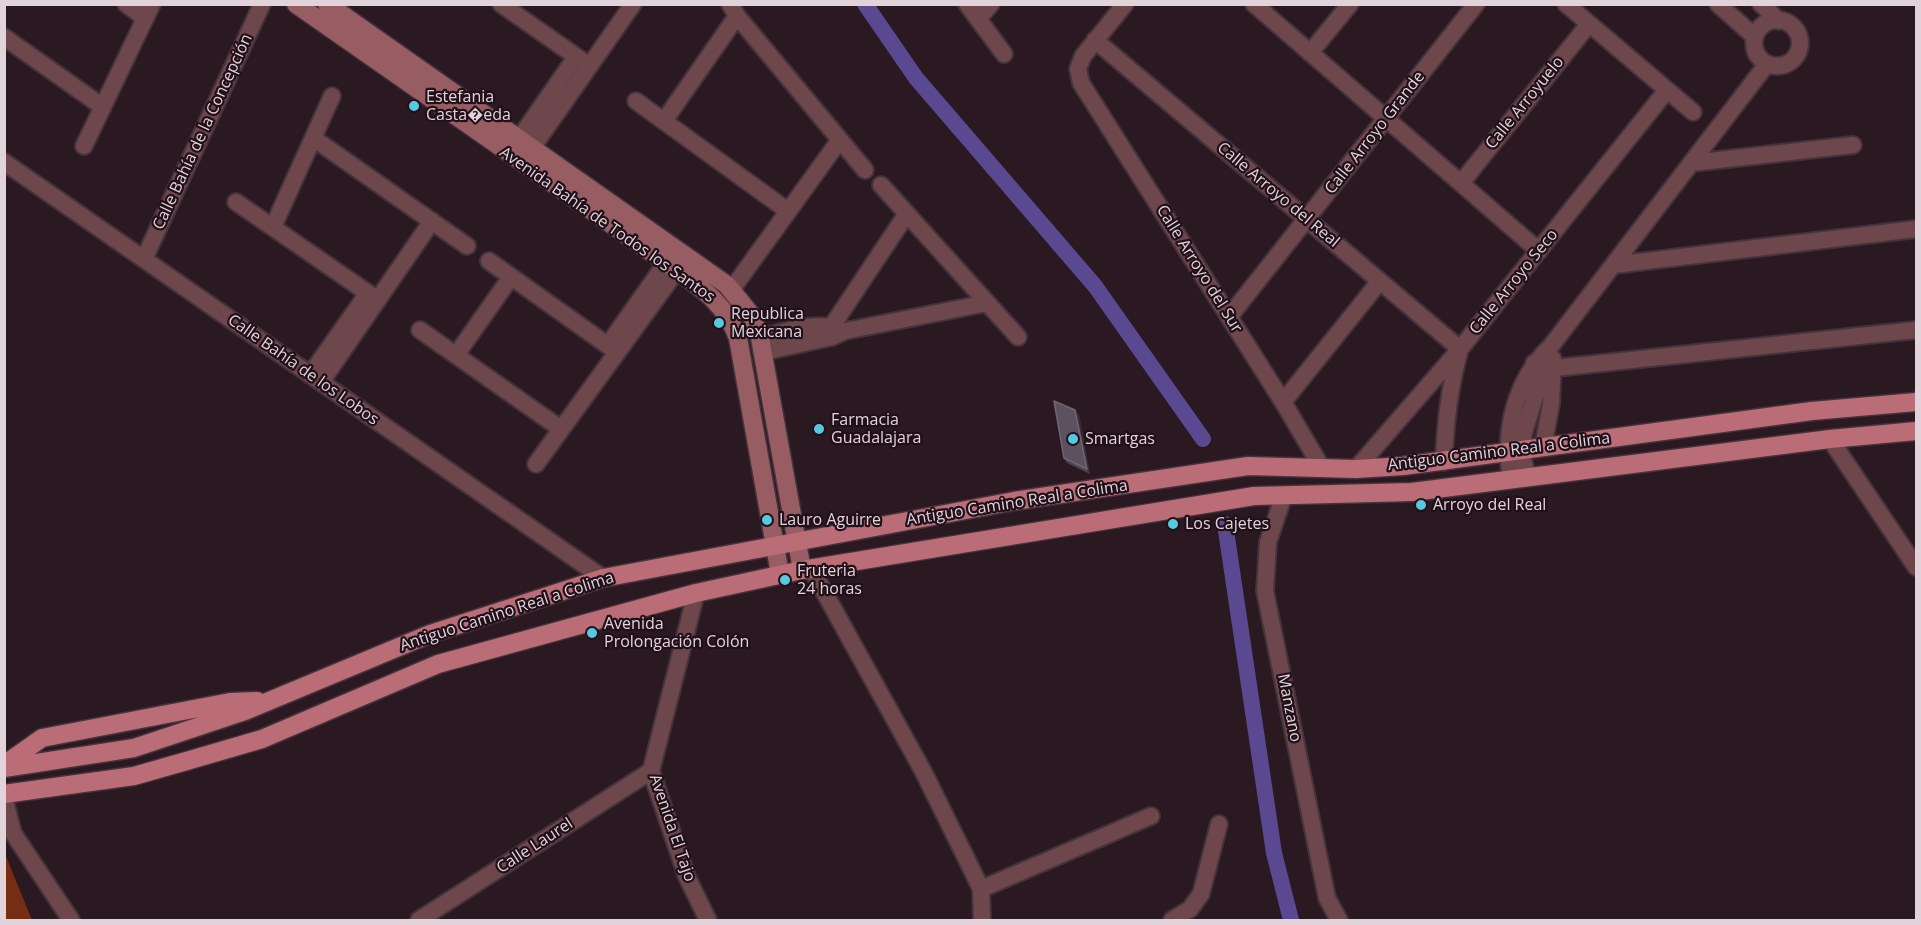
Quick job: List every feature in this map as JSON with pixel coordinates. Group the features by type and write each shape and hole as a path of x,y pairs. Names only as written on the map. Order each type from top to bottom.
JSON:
{"main road":[{"name":"Antiguo Camino Real a Colima","path":"4,766 134,748 271,700 430,634 603,578 775,545 1014,501 1248,466 1356,469 1444,462 1812,411 1917,402"},
{"name":"Antiguo Camino Real a Colima","path":"4,795 134,776 262,739 438,664 696,593 780,574 1254,495 1412,492 1830,439 1917,431"},
{"path":"4,766 42,738 230,702 271,700"}],"street":[{"name":"Calle Bahía de la Concepción","path":"144,259 262,4"},
{"name":"Avenida Bahía de Todos los Santos","path":"296,4 519,152 730,287 752,316 761,345 798,542 807,570"},
{"name":"Avenida Bahía de Todos los Santos","path":"327,4 718,303 733,321 738,338 780,574"},
{"path":"519,152 583,61 633,4"},
{"path":"967,4 1004,54"},
{"path":"978,19 991,4"},
{"path":"1095,40 1125,4"},
{"path":"1254,4 1539,251"},
{"path":"1310,53 1350,4"},
{"name":"Calle Arroyo Grande","path":"1228,317 1476,4"},
{"path":"1566,4 1693,112"},
{"path":"1718,4 1755,37"},
{"path":"1761,4 1779,21 1793,27 1799,36 1800,47 1796,57 1788,63 1777,66 1767,64 1756,52 1755,37 1764,25 1779,21"},
{"path":"507,6 583,61"},
{"path":"84,147 103,107 139,8"},
{"path":"664,121 734,10 865,170"},
{"name":"Calle Arroyuelo","path":"1461,183 1589,24"},
{"path":"4,37 103,107"},
{"name":"Calle Arroyo del Sur","path":"1095,40 1083,56 1078,69 1081,83 1323,468"},
{"name":"Calle Arroyo del Real","path":"1095,40 1460,349"},
{"path":"1519,478 1514,451 1521,414 1551,346 1767,64"},
{"name":"Calle Arroyo Seco","path":"1356,469 1460,349 1667,90"},
{"path":"273,227 332,96"},
{"path":"636,101 788,211"},
{"path":"313,138 467,246"},
{"path":"730,287 758,256 759,251 839,141"},
{"path":"1691,163 1853,145"},
{"name":"Calle Bahía de los Lobos","path":"4,162 603,578"},
{"path":"881,185 1018,337"},
{"path":"236,202 373,297"},
{"path":"836,331 906,215"},
{"path":"316,379 373,297 432,221"},
{"path":"1613,265 1917,229"},
{"path":"489,261 613,348"},
{"path":"536,464 613,348 671,267"},
{"path":"456,355 512,277"},
{"path":"1283,402 1380,281"},
{"path":"761,345 987,303"},
{"path":"420,330 561,429"},
{"path":"1544,366 1917,330"},
{"path":"1444,462 1445,424 1450,386 1460,349"},
{"path":"1543,447 1544,366"},
{"path":"1830,439 1917,567"},
{"name":"Manzano","path":"1284,495 1268,542 1266,591 1327,898 1339,921"},
{"path":"807,570 923,771 981,889 982,921"},
{"name":"Avenida El Tajo","path":"696,593 651,771 687,877 708,921"},
{"name":"Calle Laurel","path":"419,921 651,771"},
{"path":"4,795 13,833 71,921"},
{"path":"981,889 1151,816"},
{"path":"1172,921 1190,909 1201,894 1219,824"}],"shaded area":[{"path":"5,854 32,920 5,920"}],"building":[{"name":"Smartgas","path":"1054,401 1075,410 1087,469 1064,458"}],"waterway":[{"path":"865,4 916,78 1095,286 1203,439"},
{"path":"1225,524 1274,853 1291,920"}],"place":[{"name":"Estefania Casta�eda","path":"414,106"},
{"name":"Republica Mexicana","path":"719,323"},
{"name":"Farmacia Guadalajara","path":"819,429"},
{"name":"Smartgas","path":"1073,439"},
{"name":"Arroyo del Real","path":"1421,505"},
{"name":"Lauro Aguirre","path":"767,520"},
{"name":"Los Cajetes","path":"1173,524"},
{"name":"Fruteria 24 horas","path":"785,580"},
{"name":"Avenida Prolongación Colón","path":"592,633"}]}
